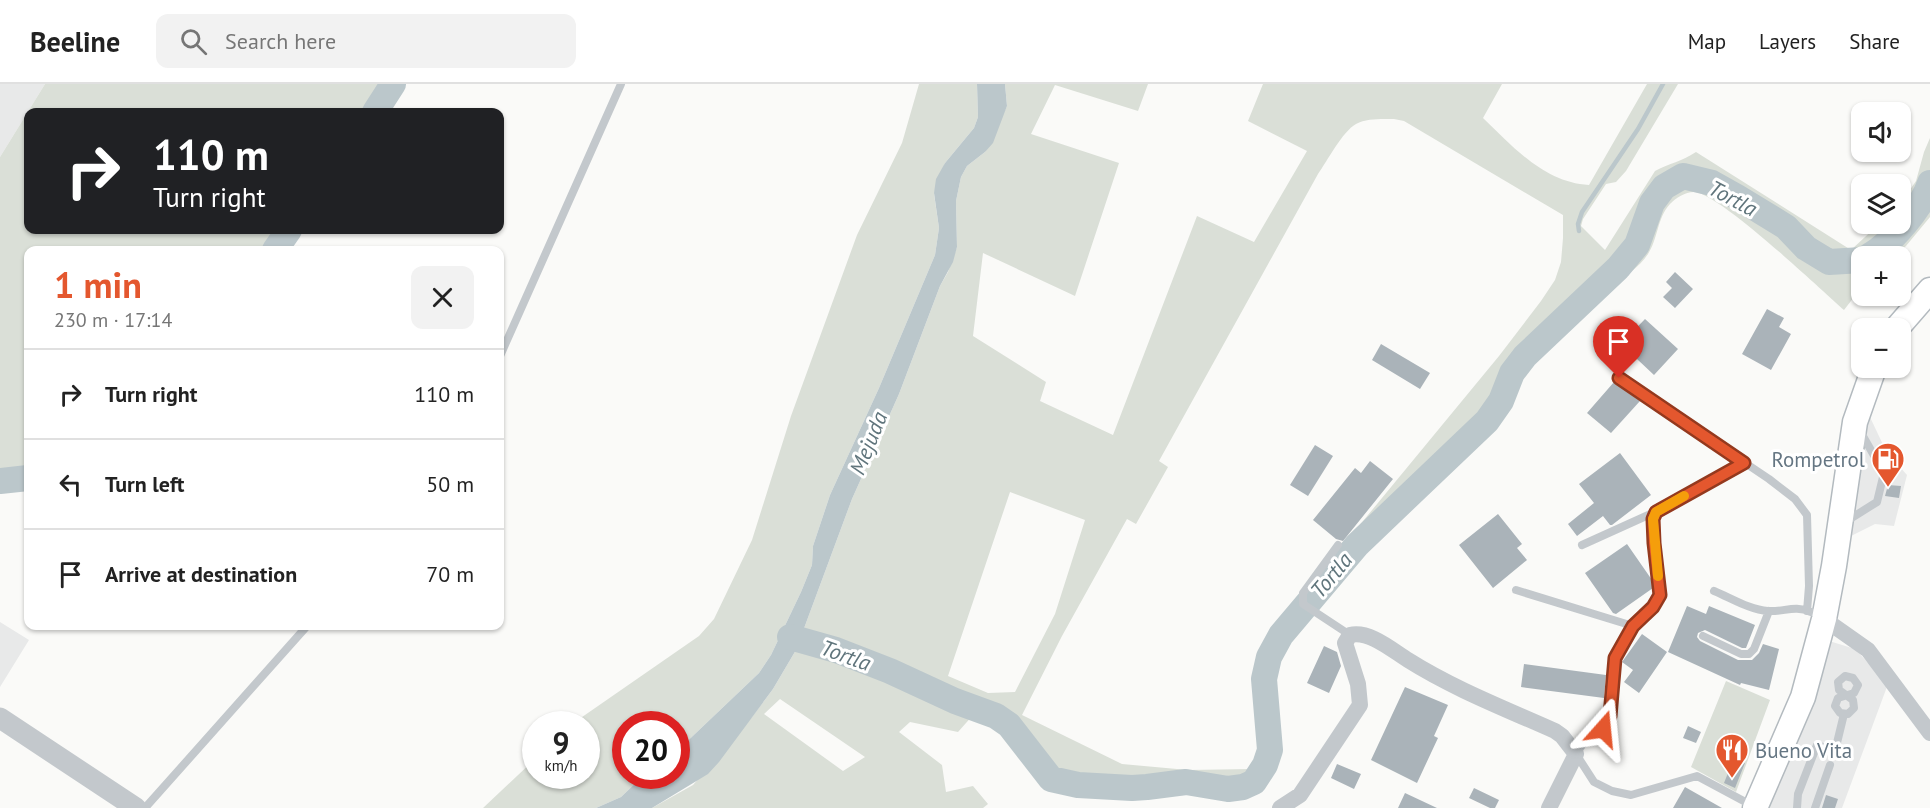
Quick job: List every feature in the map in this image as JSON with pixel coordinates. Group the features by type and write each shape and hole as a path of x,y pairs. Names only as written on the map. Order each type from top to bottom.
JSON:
{"main road":[{"path":"1906,318 1930,290"},
{"path":"1756,808 1803,697 1816,615 1839,526 1855,422 1870,378"}],"street":[{"path":"1816,615 1868,650 1930,733"},
{"path":"1280,808 1300,795 1360,705 1358,684 1347,639 1358,633 1383,644 1445,680 1562,736 1576,754 1549,808"},
{"path":"0,718 136,808"}],"lane":[{"path":"504,347 621,84"},
{"path":"1619,378 1795,499 1807,515 1809,586 1816,615 1792,608 1769,611 1754,608 1714,591"},
{"path":"1839,526 1877,502 1884,473 1855,422"},
{"path":"1582,545 1656,512 1744,463"},
{"path":"1656,512 1653,519 1660,595 1653,607 1633,626 1615,658 1610,716 1603,729 1587,738 1576,754 1594,782 1612,790 1631,795 1697,776 1756,808"},
{"path":"1338,545 1303,593 1303,604 1347,639"},
{"path":"1516,590 1633,626"},
{"path":"1703,636 1741,654 1749,654 1754,649 1769,611"},
{"path":"146,808 303,630"},
{"path":"1797,808 1798,794 1817,745 1835,751 1844,714 1848,714 1854,708 1853,700 1846,695"},
{"path":"1815,808 1830,765"}],"shaded area":[{"path":"0,84 45,84 30,108 24,108 24,118 0,157"},
{"path":"45,84 385,84 367,108 30,108"},
{"path":"919,84 977,84 978,117 974,128 945,163 934,194 939,228 935,255 879,388 830,495 813,546 812,565 771,655 759,673 690,739 690,711 612,711 612,789 629,789 621,797 596,808 483,808 522,771 522,789 600,789 600,711 591,711 699,636 714,619 752,540 791,416 857,235 902,143"},
{"path":"1005,84 1148,84 1138,111 1055,85 1031,134 1119,163 1075,296 983,253 973,336 1046,382 1040,401 1113,435 1197,216 1254,242 1307,151 1248,121 1263,84 1502,84 1483,118 1518,151 1544,171 1573,183 1589,185 1647,84 1678,84 1626,171 1616,182 1606,184 1583,219 1581,226 1605,250 1655,171 1696,152 1851,250 1851,301 1844,310 1746,224 1706,196 1691,192 1672,202 1662,216 1651,248 1640,264 1610,287 1603,282 1525,356 1512,373 1501,401 1487,421 1357,545 1281,635 1269,657 1264,679 1270,750 1265,765 1254,782 1243,787 1228,789 1186,782 1147,787 1078,785 1051,779 1038,761 1034,763 988,719 974,714 958,732 910,722 899,732 942,765 946,792 973,786 988,804 983,808 652,808 686,789 690,789 752,717 773,689 796,650 852,499 899,394 957,247 956,201 961,177 967,166 985,152 1007,106","holes":["1380,119 1404,121 1563,215 1561,262 1555,280 1499,356 1335,555 1262,649 1258,671 1261,750 1251,769 1188,770 1122,764 1022,715 1062,636 1127,519 1136,524 1168,467 1159,461 1318,174 1340,140 1356,124","1010,492 1085,520 1055,614 1015,692 988,693 948,676","780,699 865,757 843,771 764,714"]},
{"path":"24,118 24,234 273,234 267,246 24,246 24,468 0,472 0,157"},
{"path":"1930,138 1930,217 1906,246 1855,246 1868,234 1911,234 1911,188 1916,181"},
{"path":"1869,415 1886,451 1907,475 1894,526 1875,524 1845,539 1856,464"},
{"path":"0,622 29,640 0,687"},
{"path":"1826,640 1855,649 1888,684 1842,808 1767,808 1803,729"},
{"path":"1726,681 1770,700 1736,792 1691,767"}],"water":[{"name":"Mejuda","path":"977,84 1005,84 1007,106 993,143 967,166 961,177 956,201 957,247 953,262 940,286 899,394 852,499 796,650 773,689 719,762 708,774 690,785 690,739 759,673 771,655 801,592 812,565 813,546 830,495 879,388 935,255 939,228 934,193 936,179 945,163 974,128 978,117"},
{"path":"629,789 683,789 652,808 596,808 621,797"}],"building":[{"path":"1675,272 1693,289 1675,308 1663,297 1672,288 1666,282"},
{"path":"1767,309 1784,318 1779,327 1791,334 1771,370 1742,354"},
{"path":"1645,319 1678,349 1654,375 1621,344"},
{"path":"1381,344 1430,373 1420,389 1372,360"},
{"path":"1614,382 1640,401 1611,433 1587,413"},
{"path":"1315,445 1333,456 1308,496 1290,485"},
{"path":"1620,453 1651,495 1612,525 1603,516 1577,536 1568,524 1594,503 1579,484"},
{"path":"1370,461 1393,479 1343,541 1336,539 1313,520 1355,468 1361,473"},
{"path":"1888,485 1901,486 1899,498 1885,496"},
{"path":"1498,514 1522,544 1517,548 1527,560 1493,588 1459,545"},
{"path":"1627,544 1652,580 1653,588 1616,614 1585,573"},
{"path":"1687,606 1706,614 1709,606 1755,625 1746,648 1705,630 1698,633 1697,637 1700,641 1738,660 1752,660 1759,653 1763,644 1779,649 1769,690 1741,683 1740,685 1668,652"},
{"path":"1642,634 1667,652 1639,693 1624,682 1633,670 1622,662"},
{"path":"1324,646 1337,652 1341,666 1329,693 1307,683"},
{"path":"1524,664 1606,675 1604,698 1521,687"},
{"path":"1405,687 1448,705 1434,736 1438,738 1417,783 1371,760"},
{"path":"1688,726 1701,732 1696,743 1683,738"},
{"path":"1734,758 1745,763 1735,788 1724,783"},
{"path":"1337,764 1361,774 1354,789 1331,778"},
{"path":"1685,787 1722,808 1673,808"},
{"path":"1474,788 1499,800 1495,808 1469,798"},
{"path":"1405,793 1437,808 1398,808"},
{"path":"1826,795 1838,799 1835,808 1822,808"}],"waterway":[{"path":"378,108 393,84"},
{"path":"1579,231 1578,224 1582,212 1638,129 1663,84"},
{"name":"Tortla","path":"790,637 836,650 996,716 1009,725 1051,779 1078,785 1132,788 1186,782 1228,789 1243,787 1254,782 1265,765 1270,750 1264,679 1269,657 1281,635 1357,545 1487,421 1501,401 1512,373 1525,356 1618,268 1637,245 1652,203 1664,187 1683,176 1712,183 1786,227 1806,248 1829,262 1851,261"},
{"name":"Tortla","path":"1882,246 1905,224 1920,203 1930,183"},
{"path":"278,246 286,234"},
{"path":"0,481 24,478"}],"slow traffic":[{"path":"1658,576 1653,519 1656,512 1684,496"}],"place":[{"name":"Rompetrol","path":"1888,488"},
{"name":"Bueno Vita","path":"1732,779"}],"route":[{"path":"1603,729 1610,716 1615,658 1633,626 1653,607 1660,595 1654,543 1653,519 1656,512 1744,463 1619,378"}]}
